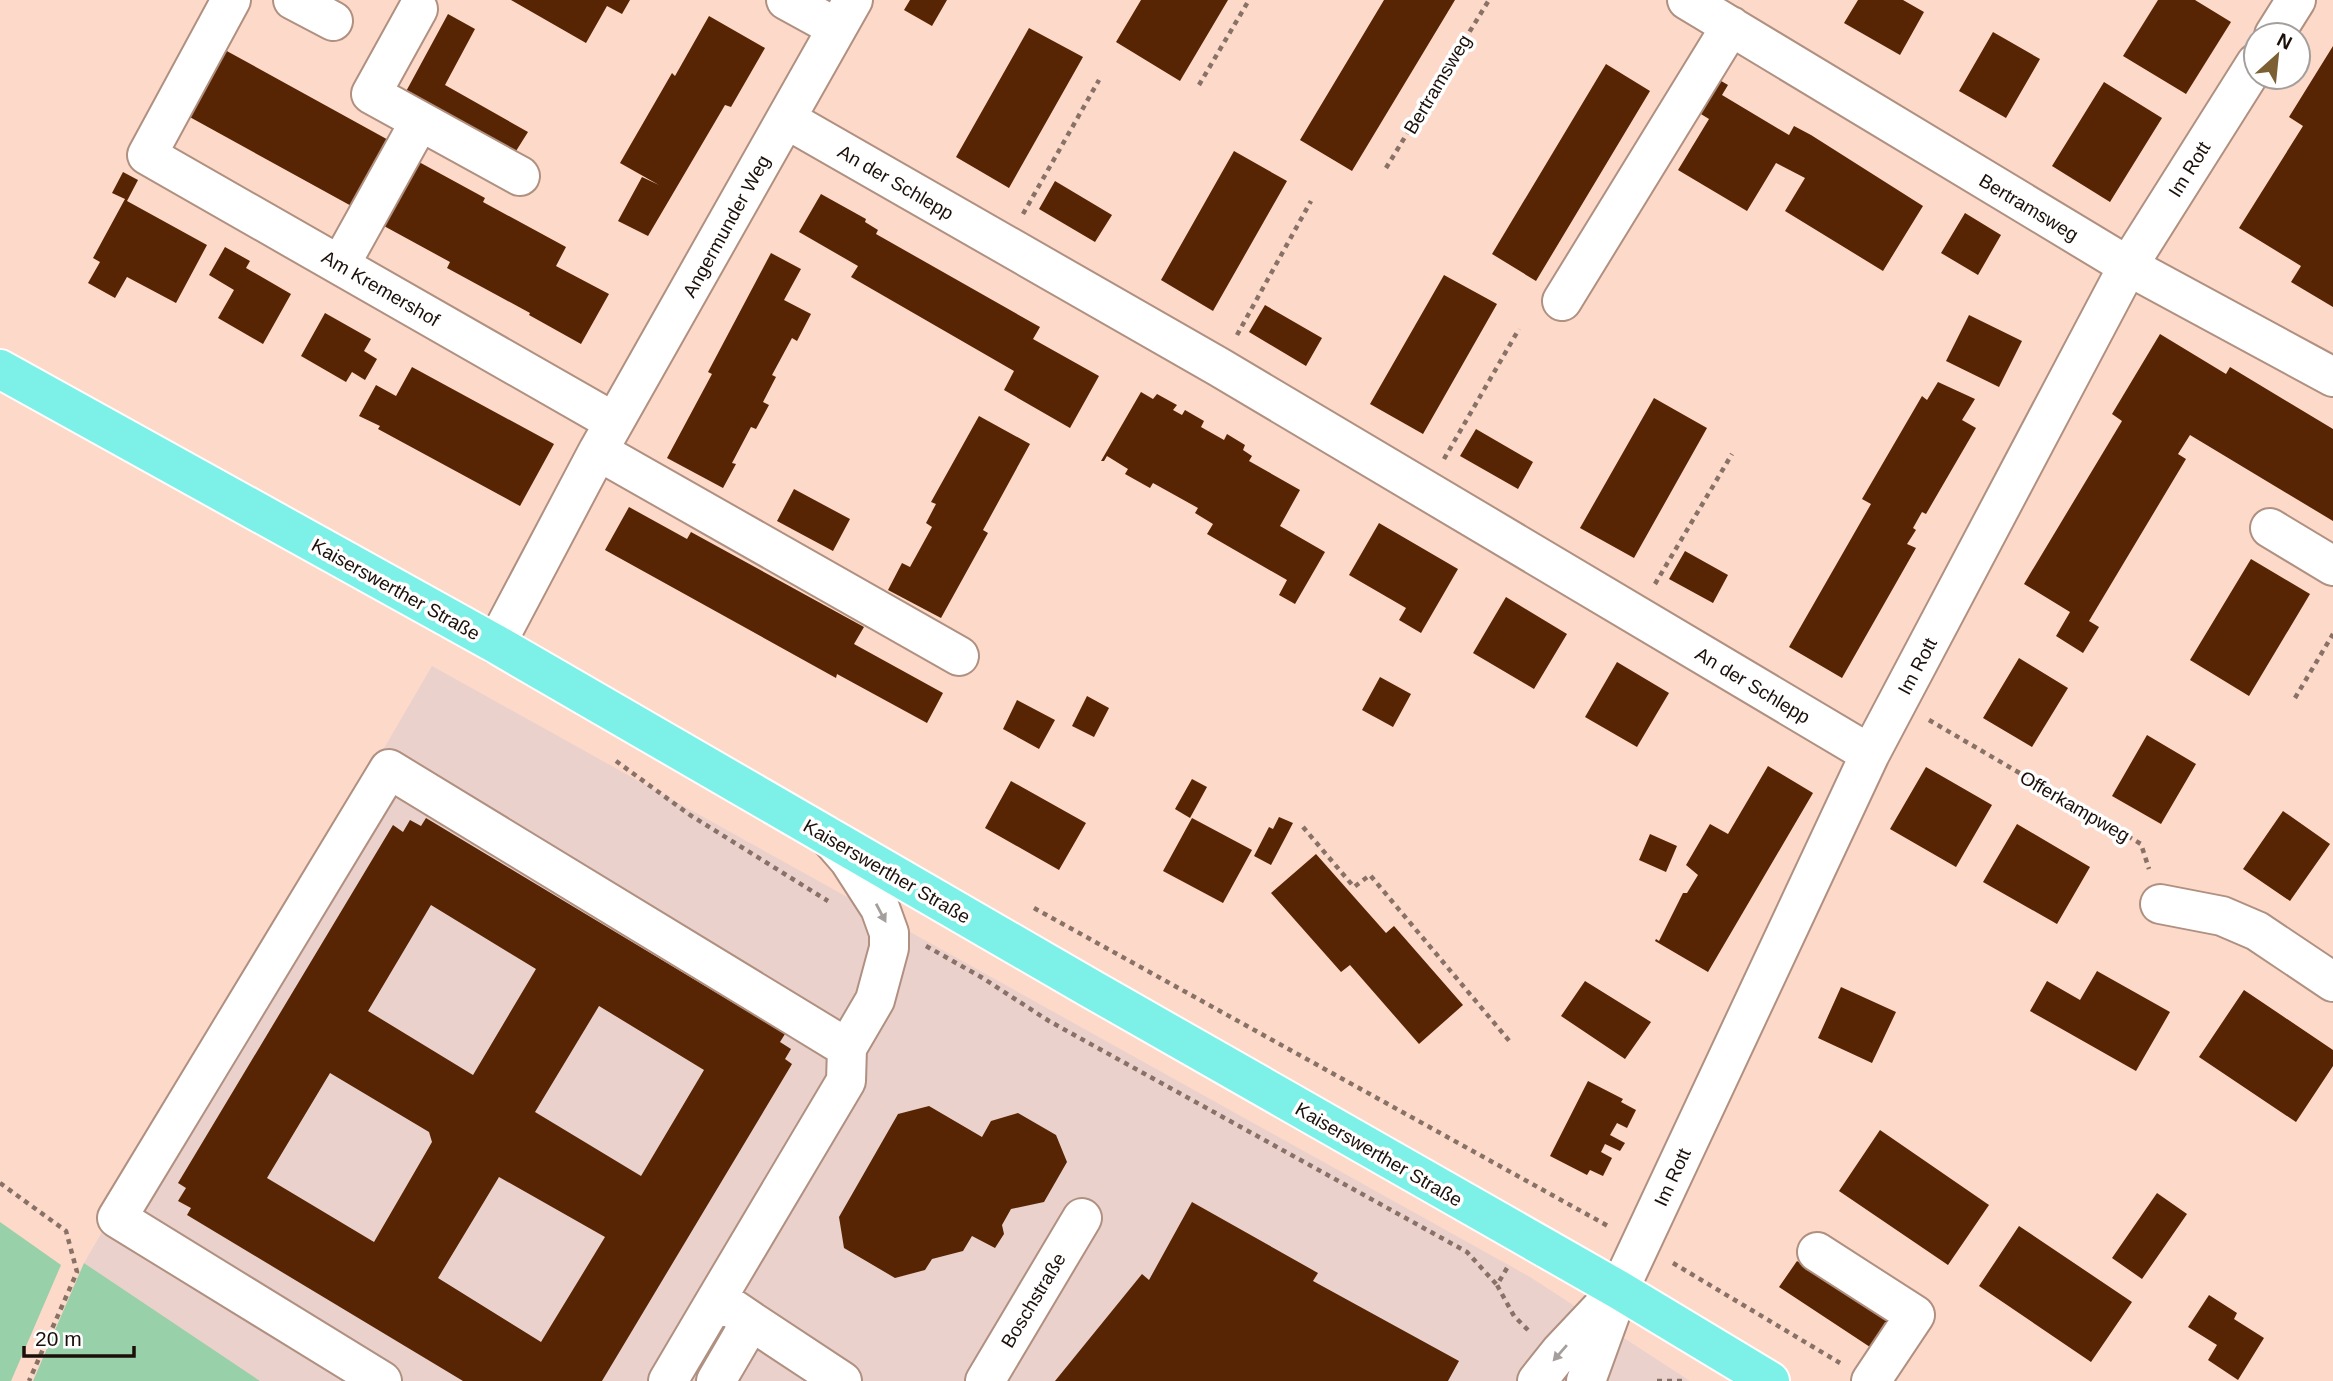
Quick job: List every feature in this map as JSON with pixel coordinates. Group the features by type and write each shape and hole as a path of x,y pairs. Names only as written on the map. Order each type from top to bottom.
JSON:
{"main road":[{"name":"Kaiserswerther Straße","path":"0,369 496,644 1355,1141 1619,1290 1770,1381"}],"street":[{"name":"Am Kremershof","path":"231,0 147,155 340,265 606,436"},
{"path":"293,0 333,21"},
{"path":"786,0 845,14"},
{"name":"Bertramsweg","path":"1687,0 2128,266 2333,377"},
{"path":"2283,21 2296,0"},
{"path":"418,9 371,94 520,176"},
{"name":"Angermunder Weg","path":"496,644 606,436 845,14"},
{"path":"1562,301 1731,26"},
{"name":"Im Rott","path":"1619,1290 1870,754 2128,266 2242,85"},
{"name":"An der Schlepp","path":"786,119 1219,367 1870,754"},
{"path":"340,265 420,121"},
{"path":"606,436 959,656"},
{"path":"2270,528 2333,566"},
{"path":"382,1381 117,1218 389,769 847,1048"},
{"path":"668,1381 846,1081 847,1048 875,1000 889,948 889,933 880,908 849,860 829,837"},
{"path":"2160,904 2222,916 2257,931 2333,982"},
{"name":"Boschstraße","path":"985,1381 1082,1219"},
{"path":"1817,1252 1915,1315 1871,1381"},
{"path":"1548,1366 1619,1290"},
{"path":"1586,1381 1619,1290"},
{"path":"717,1298 842,1381"},
{"path":"716,1381 751,1321"}],"path":[{"path":"1199,85 1249,0"},
{"name":"Bertramsweg","path":"1386,168 1489,0"},
{"path":"1005,245 1100,80"},
{"path":"1219,367 1311,201"},
{"path":"1426,490 1519,329"},
{"path":"1636,615 1732,454"},
{"path":"2295,698 2333,634"},
{"name":"Offerkampweg","path":"1899,702 2141,844 2160,904"},
{"path":"606,753 690,815 839,908"},
{"path":"1303,827 1354,887 1370,875 1511,1043"},
{"path":"923,945 981,977 1049,1021 1466,1252 1497,1285 1514,1316 1527,1329 1548,1366"},
{"path":"0,1183 66,1231 77,1272 29,1381"},
{"path":"1497,1285 1509,1265"},
{"path":"1657,1381 1682,1381"}],"shaded area":[{"path":"432,666 1530,1277 1690,1381 260,1381 84,1263"}],"green space":[{"path":"0,1222 61,1265 11,1381 0,1381"},
{"path":"84,1263 260,1381 33,1381"}],"building":[{"path":"511,0 630,0 622,14 607,6 586,43"},
{"path":"910,0 947,0 932,26 904,10"},
{"path":"1141,0 1228,0 1180,81 1116,42"},
{"path":"1384,0 1455,0 1352,171 1300,140"},
{"path":"1858,0 1903,0 1924,12 1900,55 1844,23"},
{"path":"2158,0 2195,0 2231,22 2186,94 2123,56"},
{"path":"448,14 475,29 445,85 528,132 511,159 403,97"},
{"path":"709,16 765,48 731,107 725,105 648,236 618,221 642,177 659,185 620,163 672,73 675,76"},
{"path":"1029,28 1083,57 1009,188 956,157"},
{"path":"1993,32 2040,59 2006,118 1959,91"},
{"path":"214,44 392,142 355,208 177,110"},
{"path":"2333,46 2333,307 2291,282 2301,266 2239,228 2303,126 2289,117 2305,91 2312,91 2312,80"},
{"path":"1606,64 1650,91 1536,281 1492,254"},
{"path":"1716,78 1728,85 1722,95 1789,135 1794,126 1811,135 1923,206 1883,271 1785,211 1805,178 1776,163 1747,211 1678,170 1709,119 1696,111"},
{"path":"2104,82 2162,118 2110,202 2052,166"},
{"path":"1234,151 1287,181 1213,311 1161,280"},
{"path":"419,162 485,198 483,202 566,247 556,266 609,294 581,344 447,268 450,262 384,226"},
{"path":"123,172 138,180 127,201 207,245 176,303 127,277 115,298 88,283 100,262 93,258 125,199 112,193"},
{"path":"1055,181 1112,215 1095,242 1039,209"},
{"path":"821,194 866,219 865,222 878,230 876,234 1040,327 1033,339 1099,376 1070,428 1004,390 1014,371 851,277 858,266 799,232"},
{"path":"1965,213 2001,235 1978,275 1941,253"},
{"path":"225,247 250,261 246,268 291,294 263,344 218,318 234,290 209,275"},
{"path":"771,253 801,269 784,300 811,314 797,341 792,338 772,375 776,377 763,402 769,405 756,429 751,427 732,463 736,464 723,488 667,458 712,374 708,372"},
{"path":"1444,275 1497,304 1423,434 1370,404"},
{"path":"1265,305 1322,338 1306,366 1249,332"},
{"path":"325,313 371,339 364,351 377,359 365,380 352,372 346,382 301,356"},
{"path":"1969,315 2022,341 1999,387 1946,361"},
{"path":"2160,334 2226,374 2230,367 2333,429 2333,521 2190,435 2178,454 2186,459 2089,621 2099,627 2083,653 2056,636 2070,612 2024,584 2122,421 2112,414"},
{"path":"412,367 554,444 520,506 359,416 376,385 396,396"},
{"path":"1938,382 1975,399 1962,420 1976,428 1926,514 1922,512 1913,528 1916,530 1907,544 1916,548 1842,678 1789,647 1871,504 1862,499 1922,396 1927,400"},
{"path":"1141,392 1153,399 1157,394 1177,405 1173,410 1182,415 1185,410 1204,421 1201,427 1224,440 1227,434 1245,445 1243,450 1252,456 1249,461 1300,490 1280,526 1325,552 1295,604 1279,595 1287,580 1207,534 1213,524 1195,513 1198,508 1153,483 1150,488 1125,474 1128,469 1107,456 1101,461"},
{"path":"1654,398 1707,428 1634,558 1580,528"},
{"path":"979,416 1030,444 983,530 988,533 941,618 888,590 902,563 910,567 932,527 926,523 936,504 931,502"},
{"path":"1476,429 1533,462 1518,489 1460,456"},
{"path":"794,489 850,519 833,551 777,521"},
{"path":"629,507 687,539 691,532 864,627 854,644 943,693 927,723 837,674 836,678 605,550"},
{"path":"1379,523 1458,569 1421,633 1399,620 1406,608 1349,575"},
{"path":"1685,551 1728,575 1713,603 1669,579"},
{"path":"2251,559 2310,594 2249,696 2190,660"},
{"path":"1506,597 1567,634 1534,689 1473,653"},
{"path":"2019,658 2068,688 2032,747 1983,718"},
{"path":"1617,662 1669,693 1637,747 1585,717"},
{"path":"1380,677 1411,694 1393,727 1362,710"},
{"path":"1087,696 1109,708 1094,737 1072,726"},
{"path":"1017,700 1055,720 1039,749 1003,729"},
{"path":"2147,735 2196,764 2161,824 2112,796"},
{"path":"1768,766 1813,793 1708,972 1655,941 1659,941 1683,893 1687,893 1698,875 1686,865 1710,824 1728,834"},
{"path":"1926,767 1992,805 1956,867 1890,829"},
{"path":"1192,779 1207,787 1190,818 1175,809"},
{"path":"1011,781 1086,823 1059,870 985,828"},
{"path":"2283,811 2330,844 2290,901 2243,869"},
{"path":"1279,817 1293,823 1271,865 1254,856 1269,827 1273,829"},
{"path":"426,818 785,1034 780,1042 791,1049 785,1059 792,1064 602,1381 463,1381 187,1215 191,1208 178,1201 186,1188 178,1183 393,825 403,832 410,820 421,826","holes":["431,905 536,969 473,1075 368,1011","599,1006 704,1070 641,1176 535,1112","330,1073 429,1132 432,1142 374,1242 267,1178","499,1177 605,1237 541,1342 438,1278"]},
{"path":"1192,818 1252,850 1223,903 1163,871"},
{"path":"2017,824 2090,867 2057,924 1983,882"},
{"path":"1650,834 1677,846 1666,872 1639,860"},
{"path":"1316,854 1386,933 1394,926 1463,1005 1419,1044 1350,965 1341,972 1271,893"},
{"path":"2097,971 2170,1012 2136,1071 2030,1011 2047,981 2080,1000"},
{"path":"1585,981 1651,1022 1625,1059 1561,1016"},
{"path":"1841,987 1896,1012 1872,1063 1818,1038"},
{"path":"2244,990 2333,1050 2333,1066 2296,1122 2199,1057"},
{"path":"1588,1081 1623,1099 1621,1102 1636,1110 1627,1128 1617,1123 1610,1135 1625,1143 1620,1151 1605,1144 1601,1152 1612,1158 1603,1176 1590,1170 1587,1175 1550,1156"},
{"path":"929,1106 982,1137 991,1121 1018,1113 1056,1135 1067,1162 1044,1202 1011,1209 1002,1225 1004,1234 995,1248 972,1236 963,1251 932,1259 925,1270 895,1278 844,1248 839,1217 898,1114"},
{"path":"1880,1130 1989,1205 1948,1265 1839,1191"},
{"path":"2157,1193 2187,1214 2142,1279 2112,1258"},
{"path":"1192,1202 1318,1273 1313,1281 1459,1361 1448,1381 1055,1381 1142,1274 1149,1280"},
{"path":"2019,1226 2132,1302 2091,1362 1979,1286"},
{"path":"1797,1261 1891,1322 1873,1349 1779,1287"},
{"path":"2209,1295 2237,1313 2234,1319 2264,1338 2238,1380 2208,1360 2217,1345 2188,1327"}]}
